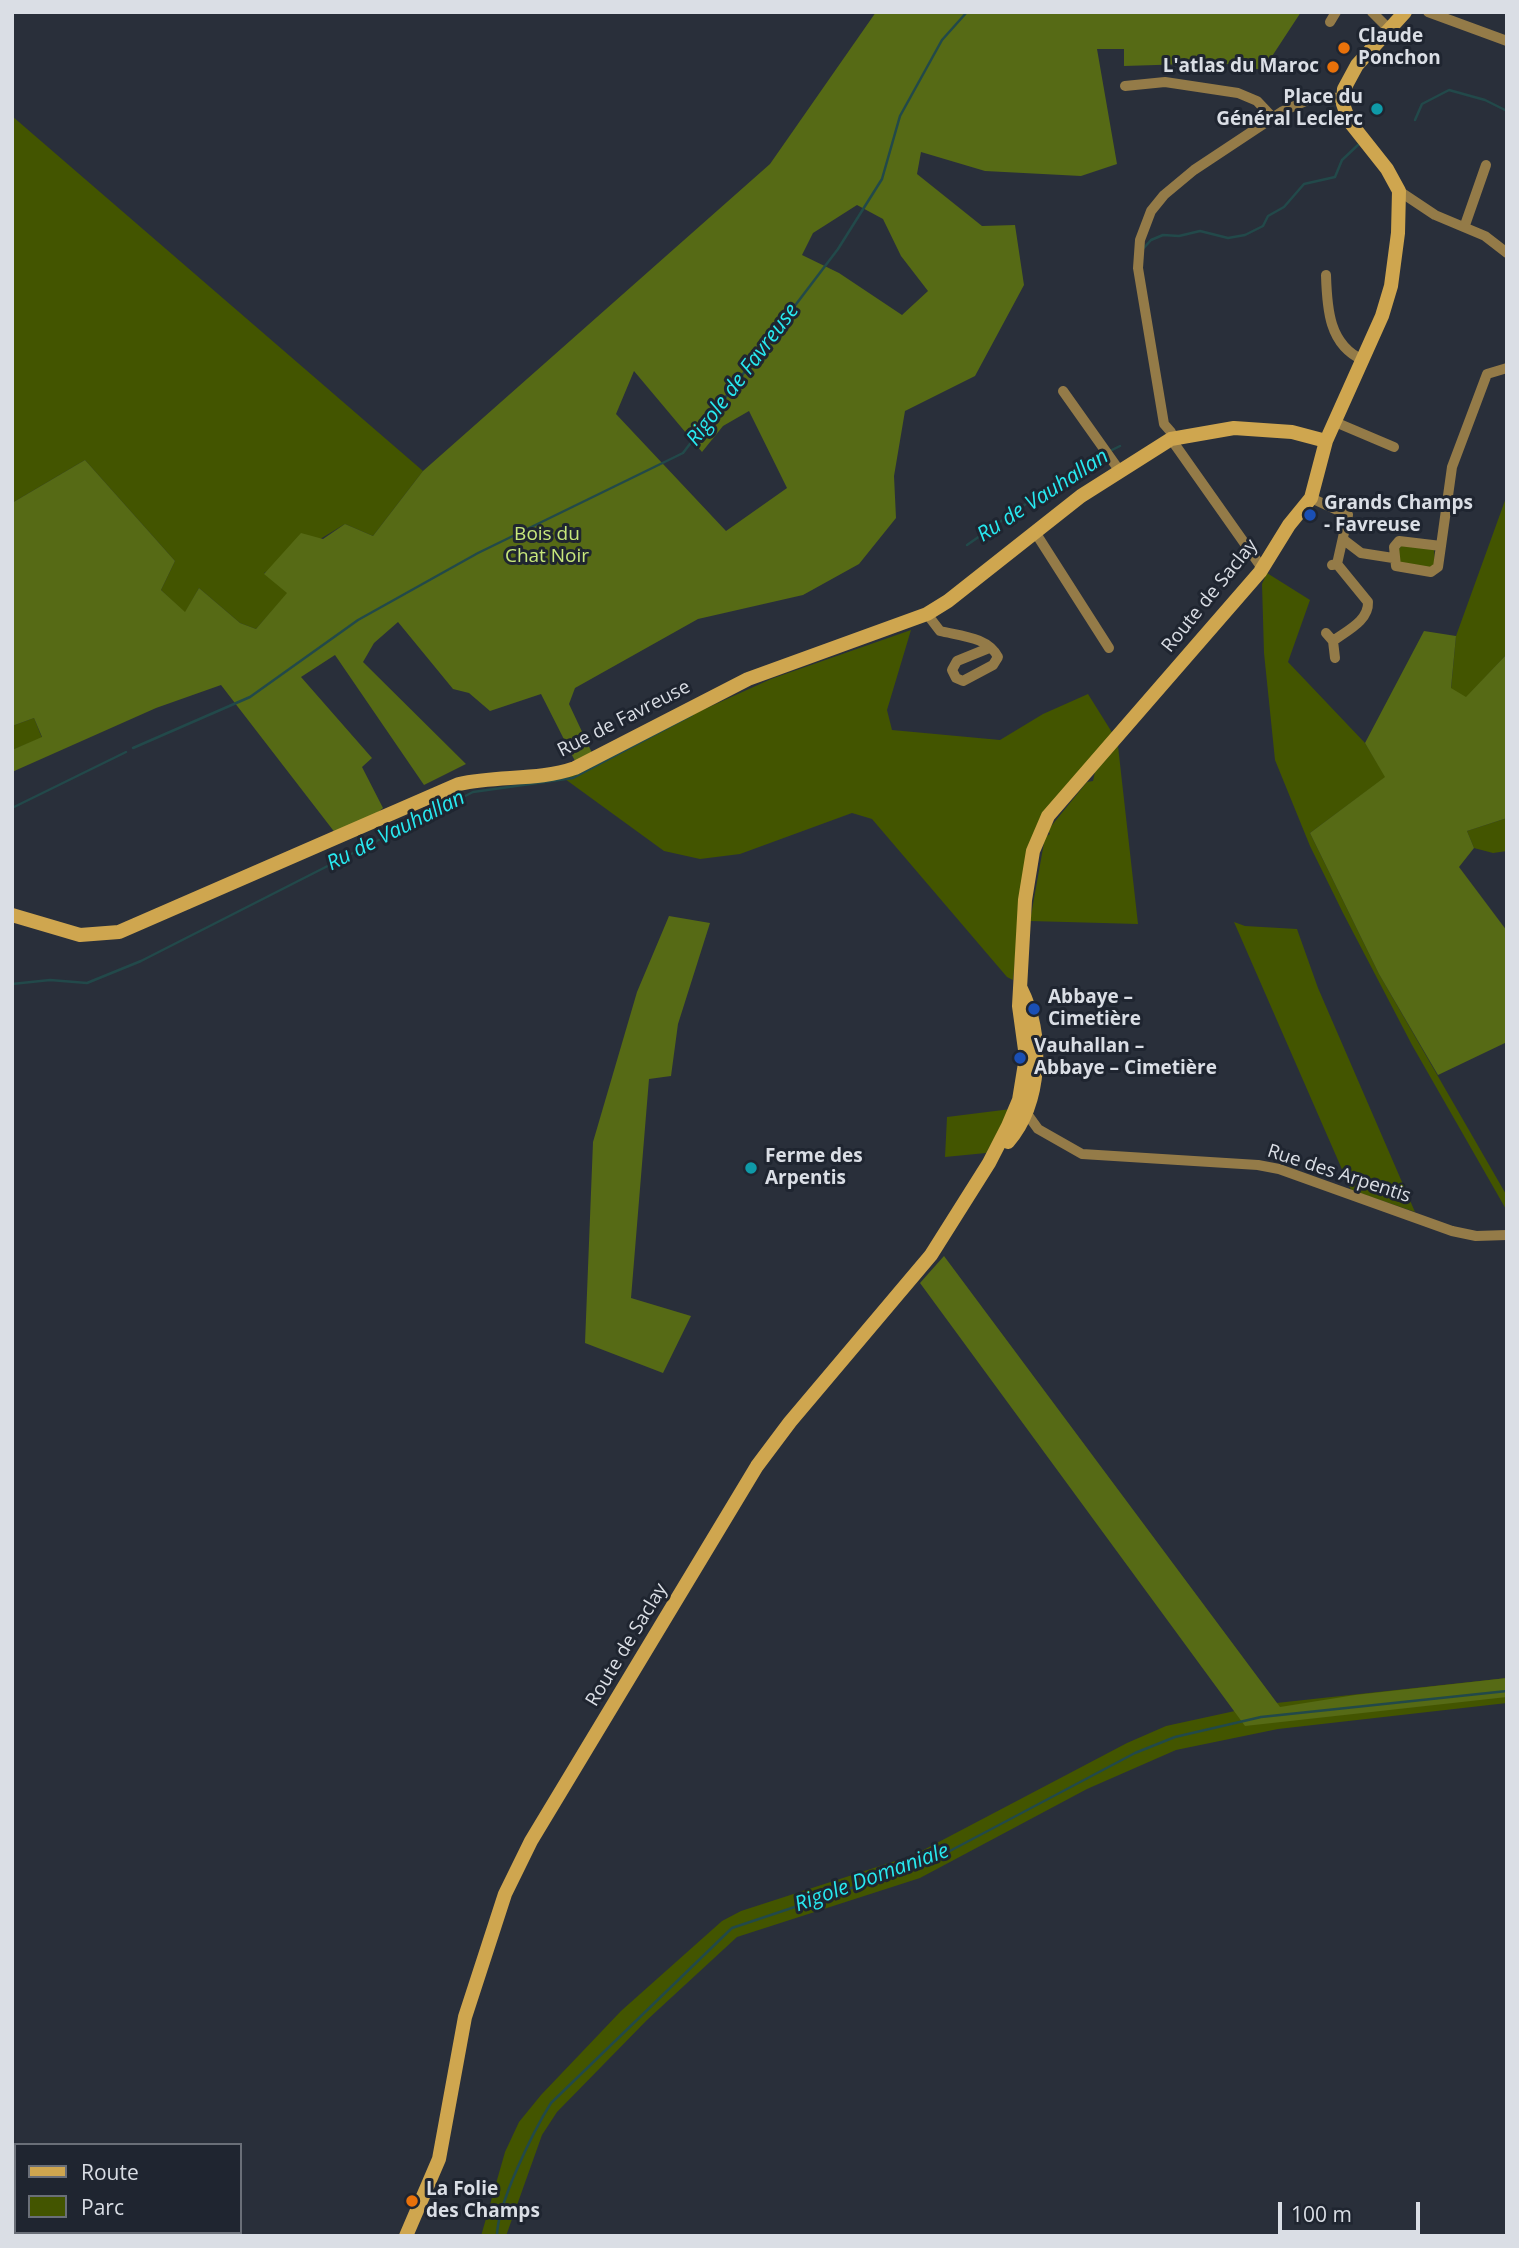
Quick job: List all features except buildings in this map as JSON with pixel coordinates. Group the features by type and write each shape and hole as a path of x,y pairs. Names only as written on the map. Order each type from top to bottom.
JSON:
{"main road":[{"path":"1399,191 1387,169 1349,121 1342,98 1347,80 1357,65 1405,12"},
{"name":"Route de Saclay","path":"989,1163 1013,1114 1023,1082 1026,1057 1019,1006 1021,943 1029,870 1048,817 1262,568 1289,525 1311,498 1326,441 1363,360 1391,286 1397,246 1399,191"},
{"name":"Rue de Favreuse","path":"12,915 93,936 119,932 459,784 480,779 560,773 575,768 748,678 927,614 1119,470 1171,439 1234,428 1292,432 1326,441"},
{"name":"Route de Saclay","path":"406,2236 439,2159 465,2017 495,1919 531,1841 769,1448 915,1276 989,1163 1018,1126 1034,1085 1037,1060 1033,1021 1021,988"}],"street":[{"path":"1372,12 1389,29"},
{"path":"1428,12 1507,41"},
{"path":"1125,86 1164,82 1238,93 1257,102 1274,119"},
{"path":"1262,568 1171,439 1154,371 1138,268 1142,230 1157,202 1175,185 1274,119 1315,97 1342,98"},
{"path":"1465,225 1486,165"},
{"path":"1399,191 1435,215 1465,225 1507,253"},
{"path":"1325,275 1326,305 1334,335 1349,354 1363,360"},
{"path":"1441,546 1399,541 1394,547 1393,558 1396,566 1431,572 1438,567 1441,546 1452,467 1487,374 1507,368"},
{"path":"1063,391 1119,470"},
{"path":"1335,422 1394,447"},
{"path":"1311,498 1348,514 1344,540 1334,565 1368,603 1363,619 1330,637 1335,658"},
{"path":"1035,532 1109,648"},
{"path":"1344,540 1361,553 1393,558"},
{"path":"927,614 940,631 979,640 989,648"},
{"name":"Route de Saclay","path":"1018,1126 1015,1121 1026,1092 1023,1082"},
{"name":"Rue des Arpentis","path":"1025,1111 1038,1129"},
{"name":"Rue des Arpentis","path":"1018,1126 1038,1129 1082,1154 1258,1165 1279,1169 1452,1231 1476,1236 1507,1235"}],"green space":[{"name":"Bois du Chat Noir","path":"876,12 1301,12 1263,70 1221,63 1124,66 1124,49 1097,49 1117,164 1081,176 985,171 921,152 917,174 982,226 1015,225 1024,285 975,376 905,411 894,476 896,518 859,564 803,595 698,619 575,688 569,704 593,755 575,761 541,694 490,711 469,693 453,689 398,622 374,643 363,662 466,764 424,785 335,655 301,677 372,758 362,767 383,808 373,817 336,834 221,685 156,708 12,772 12,750 42,737 34,718 12,726 12,503 85,460 175,561 161,590 185,612 199,588 240,623 256,629 287,593 264,574 301,533 323,539 345,524 373,536 423,471 770,164","holes":["857,205 883,219 901,256 928,291 902,315 839,273 802,255 813,233","634,371 702,452 723,426 749,411 787,488 726,531 616,414"]},
{"path":"12,116 423,471 373,536 345,524 264,573 288,593 256,629 240,623 199,588 185,613 161,590 175,561 85,460 12,503"},
{"path":"1507,495 1507,654 1466,698 1451,689 1456,636"},
{"path":"1403,544 1434,548 1435,563 1430,569 1399,562 1398,550"},
{"path":"1267,573 1310,600 1288,662 1365,743 1386,777 1310,833 1379,974 1507,1196 1507,1211 1412,1045 1343,913 1310,846 1275,760 1264,653 1262,584"},
{"path":"911,630 887,710 892,730 1000,740 1043,714 1088,694 1113,734 1049,817 1018,929 1013,980 1007,977 872,819 852,813 740,854 700,859 664,851 565,779 663,728 771,679"},
{"path":"1424,631 1456,636 1451,688 1466,697 1507,654 1507,818 1467,831 1474,848 1459,867 1507,931 1507,1042 1438,1075 1379,974 1310,833 1385,777 1365,743"},
{"path":"34,718 42,738 12,750 12,726"},
{"path":"1118,746 1138,924 1030,921 1045,837 1050,834 1048,830 1087,782 1093,781 1095,772"},
{"path":"1507,818 1507,851 1493,853 1474,848 1467,831"},
{"path":"669,916 710,923 678,1024 671,1076 649,1079 631,1298 691,1316 663,1373 585,1343 593,1142 637,992"},
{"path":"1234,922 1245,926 1297,929 1318,988 1415,1212 1351,1190"},
{"path":"1011,1109 986,1153 945,1157 947,1117"},
{"path":"944,1256 1280,1707 1355,1695 1507,1678 1507,1697 1245,1726 920,1283"},
{"path":"1507,1678 1507,1703 1278,1729 1176,1750 1087,1789 920,1878 737,1937 647,2020 557,2112 542,2135 506,2236 481,2236 505,2152 519,2122 621,2011 722,1921 741,1911 914,1855 1127,1743 1166,1726 1267,1704"}],"waterway":[{"name":"Rigole de Favreuse","path":"133,748 250,697 358,620 478,553 683,453 838,249 882,179 900,116 942,40 967,12"},
{"name":"Ru de Vauhallan","path":"1415,120 1422,104 1449,90 1485,100 1507,111"},
{"name":"Ru de Vauhallan","path":"1142,250 1151,240 1163,235 1179,236 1200,231 1228,238 1245,235 1263,226 1268,216 1284,207 1304,184 1335,177 1342,160 1358,145"},
{"name":"Ru de Vauhallan","path":"1110,451 1120,446"},
{"name":"Ru de Vauhallan","path":"967,545 1056,483 1104,455"},
{"name":"Ru de Vauhallan","path":"12,984 50,980 87,983 141,961 473,792 573,778 692,715"},
{"name":"Rigole de Favreuse","path":"12,808 126,752"},
{"name":"Rigole Domaniale","path":"497,2236 510,2187 526,2149 551,2103 732,1928 929,1862 1135,1753 1175,1737 1261,1717 1507,1691"}],"place":[{"name":"Claude Ponchon","path":"1344,48"},
{"name":"L'atlas du Maroc","path":"1333,67"},
{"name":"Place du Général Leclerc","path":"1377,109"},
{"name":"Grands Champs - Favreuse","path":"1310,515"},
{"name":"Abbaye – Cimetière","path":"1034,1009"},
{"name":"Vauhallan – Abbaye – Cimetière","path":"1020,1058"},
{"name":"Ferme des Arpentis","path":"751,1168"},
{"name":"La Folie des Champs","path":"412,2201"}]}
